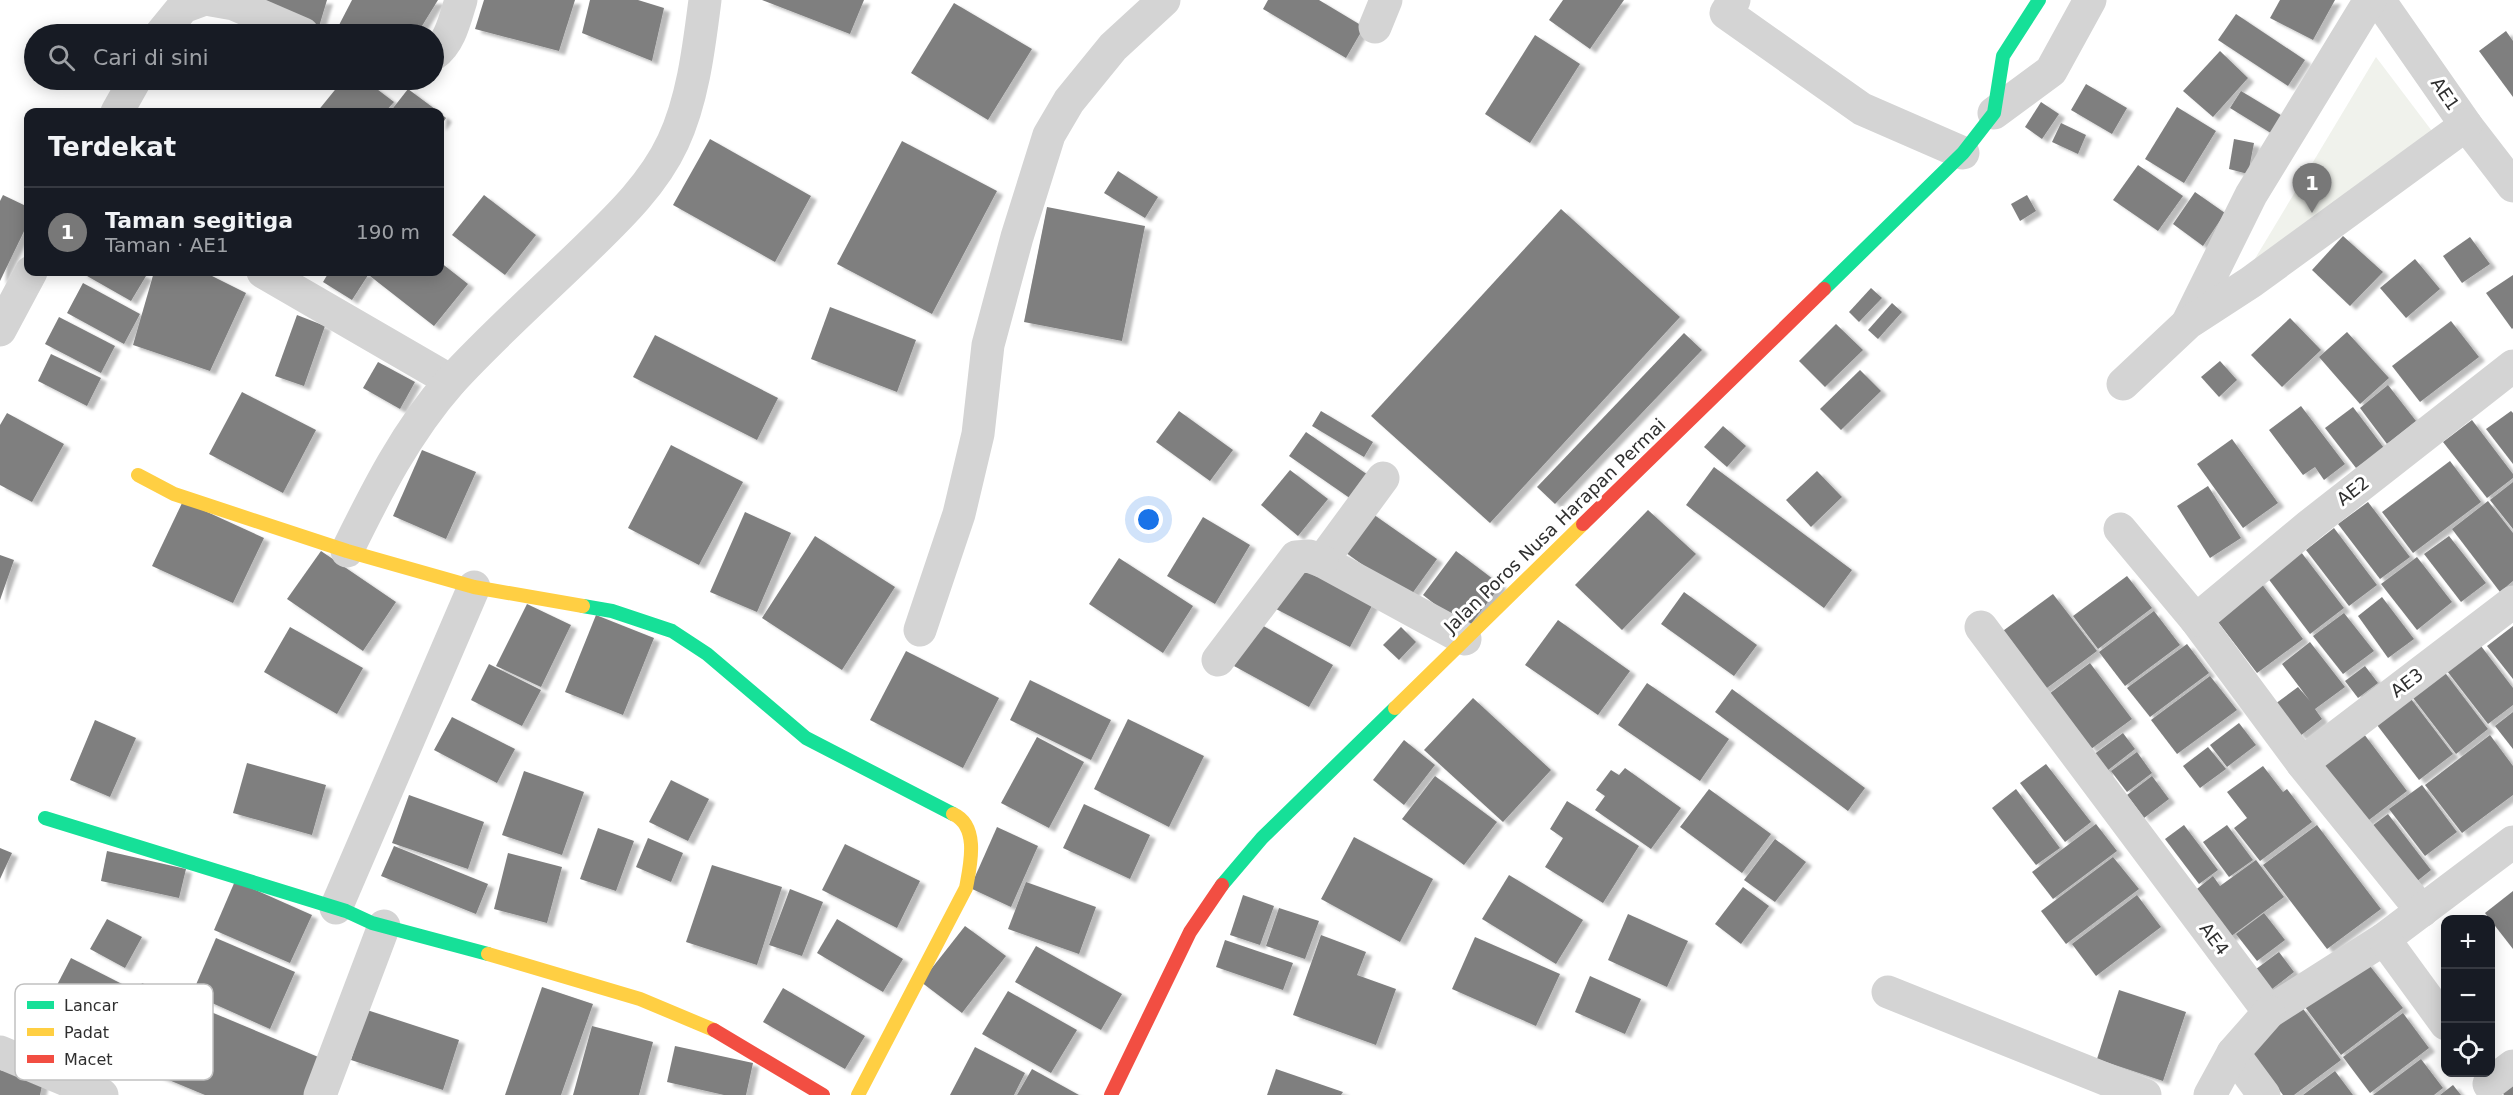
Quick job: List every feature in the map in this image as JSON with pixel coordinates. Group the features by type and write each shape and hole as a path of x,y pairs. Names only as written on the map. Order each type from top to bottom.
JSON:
{"street":[{"path":"169,24 183,7 202,0"},
{"path":"211,0 234,4 280,24"},
{"path":"444,43 461,0"},
{"path":"347,551 389,465 451,381 629,207 660,164 673,143 681,122 698,55 705,0"},
{"path":"921,630 959,514 978,435 988,345 1017,237 1049,135 1069,101 1113,47 1164,0"},
{"name":"Jalan Poros Nusa Harapan Permai","path":"1111,1095 1190,932 1222,885 1262,838 1963,153 1994,113 2003,56 2039,0"},
{"path":"1994,113 2051,71 2090,0"},
{"path":"2188,323 2251,195 2370,0"},
{"name":"AE1","path":"2379,0 2466,125 2513,186"},
{"path":"1722,4 1862,109 1963,153"},
{"path":"119,108 129,90"},
{"path":"2123,384 2188,323 2251,282 2466,125"},
{"path":"0,330 29,276"},
{"path":"270,276 451,381"},
{"name":"AE2","path":"2196,620 2310,525 2513,366"},
{"path":"138,475 174,494 347,551 474,587 612,611 672,631 707,654 806,738 929,804 959,817 966,825 972,858 966,888 858,1095"},
{"path":"1322,561 1383,478"},
{"path":"2120,529 2196,620 2302,763 2422,911"},
{"path":"1218,660 1296,557 1310,556 1322,561 1465,639"},
{"path":"336,908 474,587"},
{"name":"AE3","path":"2302,763 2513,602"},
{"name":"AE4","path":"1981,627 2269,1012"},
{"path":"45,818 336,908 384,926 569,977 645,1001 726,1036 822,1095"},
{"path":"2210,1095 2233,1053 2269,1012 2384,939 2513,842"},
{"path":"320,1095 384,926"},
{"path":"2384,939 2444,1023"},
{"path":"1888,992 2145,1095"},
{"path":"0,1052 15,1058"},
{"path":"2233,1053 2264,1095"},
{"path":"66,1080 102,1095"}],"shaded area":[{"path":"2376,57 2441,143 2241,282"}],"building":[{"path":"257,0 327,0 320,24 306,24"},
{"path":"352,0 438,0 423,24 340,24"},
{"path":"484,0 575,0 559,51 475,29"},
{"path":"590,0 638,0 664,8 652,61 582,33"},
{"path":"762,0 864,0 850,34"},
{"path":"1268,0 1319,0 1364,27 1346,58 1263,9"},
{"path":"1563,0 1624,0 1590,49 1549,20"},
{"path":"2280,0 2335,0 2313,40 2270,18"},
{"path":"954,3 1032,49 988,120 911,73"},
{"path":"2236,14 2305,60 2288,86 2218,40"},
{"path":"2506,31 2513,41 2513,97 2479,51"},
{"path":"1535,35 1580,64 1530,143 1485,114"},
{"path":"2220,51 2248,78 2213,117 2183,91"},
{"path":"2086,84 2127,108 2112,134 2071,110"},
{"path":"335,90 378,90 394,102 389,108 320,108"},
{"path":"409,90 434,108 393,108"},
{"path":"2241,91 2284,117 2274,135 2230,108"},
{"path":"2041,102 2059,114 2042,139 2025,127"},
{"path":"2177,107 2216,131 2184,183 2145,159"},
{"path":"2061,123 2086,135 2078,154 2052,142"},
{"path":"710,139 811,196 775,262 673,205"},
{"path":"2234,139 2254,143 2248,174 2229,169"},
{"path":"902,141 997,191 932,314 837,264"},
{"path":"2138,165 2183,196 2158,231 2113,200"},
{"path":"1118,171 1158,197 1145,218 1104,193"},
{"path":"2195,192 2225,213 2203,246 2173,224"},
{"path":"3,195 24,205 24,231 0,281 0,201"},
{"path":"484,195 536,235 505,275 452,235"},
{"path":"2027,195 2036,211 2020,221 2011,204"},
{"path":"1047,207 1145,226 1122,341 1024,322"},
{"path":"1561,209 1680,317 1490,523 1371,416"},
{"path":"2343,236 2383,272 2350,306 2312,270"},
{"path":"2470,237 2490,264 2462,283 2443,256"},
{"path":"2415,259 2440,289 2406,318 2380,288"},
{"path":"444,265 468,284 434,326 370,276 444,276"},
{"path":"2513,275 2513,328 2512,329 2486,293"},
{"path":"87,276 146,276 131,301"},
{"path":"153,276 212,276 246,293 210,371 133,345"},
{"path":"327,276 367,276 352,300 323,282"},
{"path":"83,283 140,314 124,344 67,313"},
{"path":"1871,288 1882,298 1859,322 1849,312"},
{"path":"1892,303 1902,312 1878,339 1868,330"},
{"path":"830,307 916,340 897,392 811,359"},
{"path":"297,315 325,326 304,386 275,376"},
{"path":"59,317 115,346 101,373 45,344"},
{"path":"2290,318 2321,350 2282,387 2251,355"},
{"path":"2451,321 2479,357 2420,402 2392,366"},
{"path":"1836,324 1863,350 1825,387 1799,361"},
{"path":"2347,332 2389,378 2360,404 2319,357"},
{"path":"1684,333 1702,350 1555,504 1537,487"},
{"path":"655,335 778,398 757,440 633,377"},
{"path":"51,354 101,378 87,406 38,381"},
{"path":"2220,361 2237,380 2219,397 2201,377"},
{"path":"378,362 415,382 400,409 363,388"},
{"path":"1860,370 1881,391 1841,430 1820,409"},
{"path":"2388,385 2416,421 2387,444 2360,408"},
{"path":"242,392 316,430 283,493 209,454"},
{"path":"2301,406 2345,464 2324,480 2315,467 2303,475 2269,430"},
{"path":"2353,407 2384,448 2356,468 2325,428"},
{"path":"1179,411 1233,450 1210,481 1156,442"},
{"path":"1321,411 1373,442 1364,457 1312,426"},
{"path":"2511,411 2513,413 2513,464 2486,429"},
{"path":"7,413 64,444 32,502 0,485 0,425"},
{"path":"2472,420 2513,474 2513,478 2487,498 2443,442"},
{"path":"1723,426 1746,446 1727,467 1704,447"},
{"path":"1306,432 1371,477 1354,501 1289,456"},
{"path":"2232,439 2278,503 2243,528 2197,464"},
{"path":"671,445 743,482 699,565 628,528"},
{"path":"422,450 476,472 446,539 393,516"},
{"path":"2450,461 2481,502 2413,553 2382,512"},
{"path":"1714,467 1852,570 1824,608 1686,505"},
{"path":"1290,470 1328,499 1298,536 1261,505"},
{"path":"1817,471 1842,497 1811,527 1786,500"},
{"path":"2513,482 2513,529 2490,500"},
{"path":"2208,486 2241,538 2210,558 2177,506"},
{"path":"183,501 264,538 233,603 152,566"},
{"path":"2488,501 2513,533 2513,581 2500,592 2452,529"},
{"path":"2368,502 2410,557 2380,579 2338,524"},
{"path":"1648,510 1696,554 1622,630 1575,585"},
{"path":"745,512 791,533 757,612 710,592"},
{"path":"1370,512 1437,559 1409,598 1342,550"},
{"path":"1203,517 1250,545 1215,604 1167,576"},
{"path":"2334,528 2377,585 2349,606 2306,550"},
{"path":"815,536 895,587 842,670 762,618"},
{"path":"2449,536 2486,583 2461,602 2424,554"},
{"path":"321,551 396,602 363,651 287,599"},
{"path":"1456,551 1501,585 1467,629 1423,595"},
{"path":"2301,552 2344,608 2310,634 2267,577"},
{"path":"0,555 14,560 0,600"},
{"path":"2417,557 2452,602 2417,630 2381,584"},
{"path":"1119,558 1193,606 1163,653 1089,604"},
{"path":"1298,561 1375,600 1350,647 1274,608"},
{"path":"2127,576 2152,608 2098,649 2073,616"},
{"path":"2258,579 2303,639 2257,673 2212,614"},
{"path":"1684,592 1757,645 1734,676 1661,624"},
{"path":"2053,594 2097,651 2036,696 1992,639"},
{"path":"2382,597 2414,639 2388,658 2358,616"},
{"path":"527,604 571,625 541,687 496,666"},
{"path":"2154,611 2180,645 2125,686 2099,652"},
{"path":"2344,613 2374,651 2343,674 2313,636"},
{"path":"596,615 654,638 623,715 565,692"},
{"path":"1558,620 1630,671 1598,715 1525,665"},
{"path":"1258,623 1333,665 1309,707 1234,666"},
{"path":"2513,626 2513,679 2487,646"},
{"path":"290,627 363,668 337,714 264,672"},
{"path":"1401,627 1416,642 1399,660 1383,645"},
{"path":"2310,642 2345,687 2315,709 2322,719 2300,736 2275,704 2298,687 2310,701 2282,664"},
{"path":"2187,644 2209,673 2150,717 2127,688"},
{"path":"2481,646 2513,688 2513,705 2488,724 2447,671"},
{"path":"906,651 999,698 963,768 870,720"},
{"path":"2090,663 2132,719 2091,749 2049,694"},
{"path":"489,664 541,690 522,726 471,700"},
{"path":"2365,666 2378,683 2358,698 2345,681"},
{"path":"2443,670 2488,729 2456,754 2410,694"},
{"path":"2210,676 2237,710 2177,754 2151,720"},
{"path":"1030,680 1111,720 1091,760 1010,720"},
{"path":"1647,683 1729,739 1700,781 1618,725"},
{"path":"1732,689 1865,788 1848,811 1715,712"},
{"path":"2408,695 2453,754 2419,780 2374,721"},
{"path":"1473,698 1551,770 1503,822 1424,750"},
{"path":"2513,712 2513,749 2495,726"},
{"path":"452,717 515,749 497,783 434,750"},
{"path":"1128,719 1204,756 1169,827 1094,789"},
{"path":"95,720 136,738 110,797 70,780"},
{"path":"2239,723 2256,745 2227,767 2210,745"},
{"path":"2123,733 2135,749 2098,778 2085,761"},
{"path":"2364,734 2407,791 2365,823 2321,766"},
{"path":"2490,735 2513,766 2513,795 2462,833 2425,785"},
{"path":"1037,737 1084,762 1049,828 1001,803"},
{"path":"1404,740 1435,765 1404,805 1373,780"},
{"path":"2208,747 2226,769 2200,788 2183,766"},
{"path":"2137,752 2152,773 2127,792 2111,771"},
{"path":"247,763 326,785 312,835 233,813"},
{"path":"2046,764 2091,822 2065,842 2020,783"},
{"path":"2263,766 2283,792 2287,789 2312,822 2260,861 2234,828 2247,818 2227,792"},
{"path":"1625,768 1681,808 1651,849 1595,810 1605,796 1596,790 1611,770 1619,775"},
{"path":"524,771 584,792 562,855 502,835"},
{"path":"1435,776 1497,822 1464,865 1402,819"},
{"path":"2152,776 2169,799 2144,818 2127,795"},
{"path":"671,780 709,799 688,841 649,822"},
{"path":"2422,785 2457,832 2425,856 2389,809"},
{"path":"1709,789 1771,834 1742,873 1680,827"},
{"path":"2016,789 2060,848 2036,865 1992,808"},
{"path":"409,795 484,822 468,869 392,843"},
{"path":"1567,801 1639,846 1603,903 1545,867 1563,838 1550,829"},
{"path":"1084,804 1150,835 1130,879 1063,848"},
{"path":"2388,814 2431,870 2411,886 2368,829"},
{"path":"2096,824 2117,851 2053,899 2032,872"},
{"path":"2184,825 2218,870 2199,884 2165,839"},
{"path":"2227,825 2253,860 2229,877 2203,842"},
{"path":"2317,825 2381,909 2327,949 2263,865"},
{"path":"997,827 1038,846 1011,907 970,888"},
{"path":"598,828 634,841 616,891 580,879"},
{"path":"1354,837 1433,879 1400,942 1321,899"},
{"path":"648,838 683,853 671,882 636,867"},
{"path":"1775,839 1806,862 1775,902 1744,880"},
{"path":"845,844 920,881 897,928 822,890"},
{"path":"394,846 488,884 476,914 381,876"},
{"path":"0,848 12,853 0,879"},
{"path":"107,851 186,869 179,898 101,881"},
{"path":"508,853 562,867 547,923 494,909"},
{"path":"2113,857 2139,889 2066,944 2041,911"},
{"path":"2256,860 2284,897 2222,943 2187,897 2213,876 2220,886"},
{"path":"712,865 782,887 757,965 686,942"},
{"path":"1509,875 1583,920 1556,964 1482,919"},
{"path":"235,881 312,915 290,963 214,930"},
{"path":"1026,882 1096,907 1079,954 1008,929"},
{"path":"1743,887 1769,906 1741,944 1715,924"},
{"path":"790,889 823,902 802,956 769,945"},
{"path":"2513,891 2513,949 2495,926 2495,915 2485,913"},
{"path":"1243,895 1274,906 1260,945 1230,935"},
{"path":"2137,895 2161,927 2096,976 2072,944"},
{"path":"1279,908 1319,921 1305,959 1266,946"},
{"path":"2264,913 2285,940 2257,961 2236,934"},
{"path":"1628,914 1688,941 1667,987 1608,960"},
{"path":"107,919 142,937 125,968 90,949"},
{"path":"837,919 903,959 883,992 817,953"},
{"path":"965,926 1006,956 962,1013 921,982"},
{"path":"1321,935 1366,952 1357,975 1396,989 1376,1045 1293,1015"},
{"path":"1475,937 1560,974 1536,1026 1452,989"},
{"path":"216,938 295,972 270,1029 213,1003 213,984 196,984"},
{"path":"1225,940 1293,963 1283,990 1216,967"},
{"path":"1036,946 1122,994 1101,1030 1015,982"},
{"path":"2279,952 2294,972 2263,996 2248,975"},
{"path":"71,958 122,984 58,984"},
{"path":"2366,961 2403,1008 2341,1055 2305,1007"},
{"path":"1590,976 1641,999 1625,1034 1575,1012"},
{"path":"542,987 593,1004 561,1095 505,1095"},
{"path":"783,988 865,1036 845,1069 763,1022"},
{"path":"2119,990 2186,1012 2163,1081 2097,1059"},
{"path":"1008,991 1077,1030 1051,1073 982,1034"},
{"path":"2301,1006 2341,1060 2294,1095 2283,1095 2246,1046"},
{"path":"367,1010 459,1040 443,1090 351,1060"},
{"path":"213,1013 323,1059 308,1095 205,1095 169,1080 213,1080"},
{"path":"2403,1013 2429,1048 2370,1093 2343,1057"},
{"path":"592,1026 653,1042 639,1095 573,1095"},
{"path":"675,1046 753,1063 746,1095 724,1095 667,1082"},
{"path":"975,1047 1025,1073 1014,1095 950,1095"},
{"path":"2421,1059 2443,1088 2434,1095 2373,1095"},
{"path":"1032,1069 1079,1095 1017,1095"},
{"path":"1276,1069 1343,1092 1341,1095 1267,1095"},
{"path":"0,1070 15,1074 15,1080 43,1081 40,1095 0,1095"},
{"path":"2335,1071 2353,1095 2303,1095"},
{"path":"2513,1080 2513,1095 2504,1095 2500,1090"},
{"path":"2453,1085 2461,1095 2440,1095"}],"traffic: fast":[{"path":"1824,289 1963,153 1994,113 2003,56 2039,0"},
{"path":"583,606 612,611 672,631 707,654 806,738 953,814"},
{"path":"1222,885 1262,838 1395,708"},
{"path":"45,818 346,911 372,923 488,954"}],"traffic: slow":[{"path":"138,475 174,494 347,551 474,587 583,606"},
{"path":"1395,708 1583,524"},
{"path":"858,1095 966,888 971,858 970,837 967,828 953,814"},
{"path":"488,954 640,999 714,1030"}],"traffic: jam":[{"path":"1583,524 1824,289"},
{"path":"1111,1095 1190,932 1222,885"},
{"path":"714,1030 823,1095"}],"place":[{"name":"Taman segitiga","path":"2312,213"}]}
